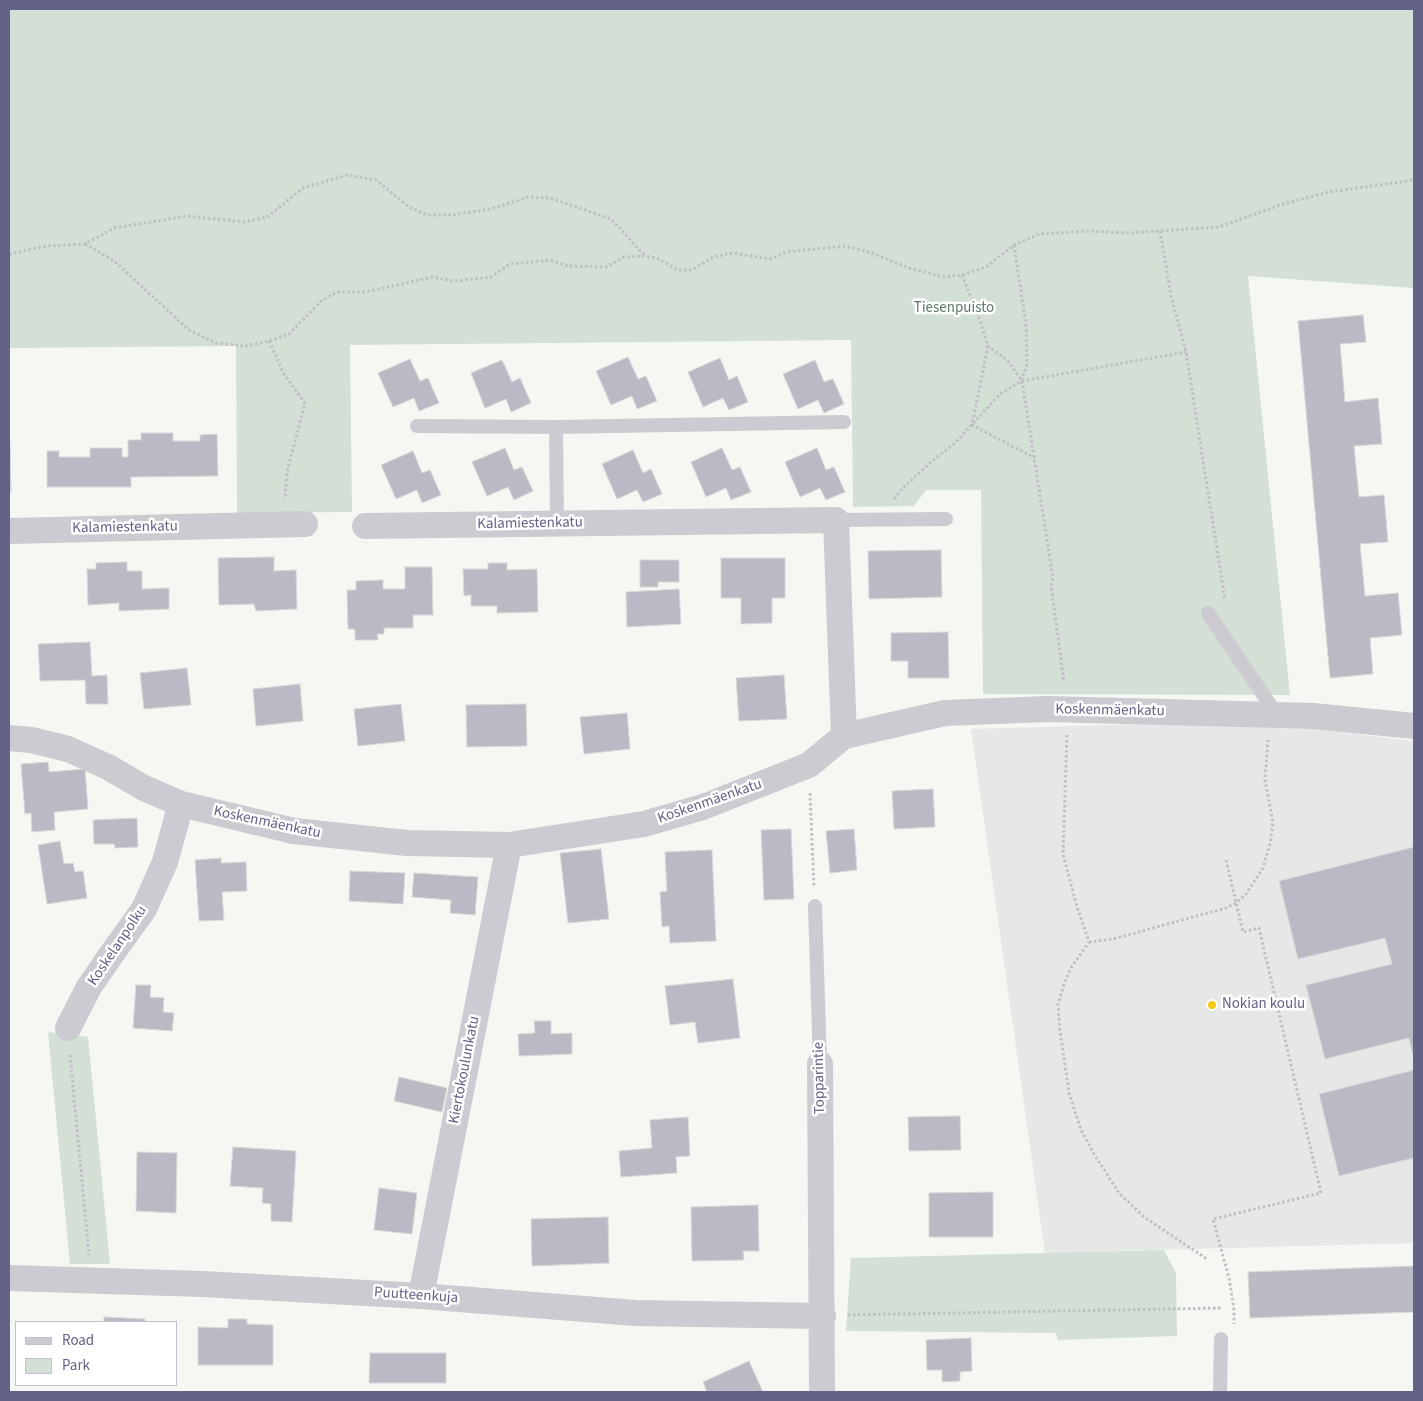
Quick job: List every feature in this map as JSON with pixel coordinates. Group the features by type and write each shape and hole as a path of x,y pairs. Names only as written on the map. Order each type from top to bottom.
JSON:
{"street":[{"name":"Kalamiestenkatu","path":"365,526 836,520"},
{"path":"836,520 844,736"},
{"name":"Kalamiestenkatu","path":"9,531 294,524"},
{"name":"Koskenmäenkatu","path":"9,738 31,740 68,749 108,767 144,788 181,804 301,832 407,844 508,845 644,824 703,807 809,765 844,736 945,713 1048,709 1313,716 1414,726"},
{"name":"Koskelanpolku","path":"68,1028 89,987 110,954 144,909 165,862 181,804"},
{"name":"Kiertokoulunkatu","path":"421,1296 508,845"},
{"name":"Topparintie","path":"820,1064 822,1392"},
{"name":"Puutteenkuja","path":"9,1278 212,1285 421,1296 636,1313 823,1316"}],"lane":[{"path":"417,426 556,427 844,422"},
{"path":"556,427 557,524"},
{"path":"836,520 946,519"},
{"path":"1208,613 1274,715"},
{"name":"Topparintie","path":"814,906 820,1064"},
{"path":"1220,1392 1221,1340"}],"path":[{"path":"9,254 46,246 85,244 114,228 186,216 244,222 267,217 303,188 347,175 376,180 409,207 427,215 452,215 490,209 529,197 550,198 611,219 646,256"},
{"path":"85,244 114,261 189,330 216,343 246,346 289,334 321,301 337,292 366,292 432,277 455,281 491,278 510,264 550,260 568,266 606,267 624,257 646,256 659,259 678,270 692,270 713,257 732,253 771,259 788,252 844,246 866,251 889,261 943,277 962,275 986,267 1014,245 1040,234 1088,231 1130,233 1218,227 1329,192 1414,180"},
{"path":"1160,231 1171,296 1186,352 1226,611 1224,636"},
{"path":"1014,245 1026,325 1027,363 1022,381 1053,578 1051,586 1068,710 1063,854 1076,907 1088,942 1064,984 1058,1005 1069,1093 1081,1130 1119,1193 1144,1218 1207,1259"},
{"path":"962,275 981,322 988,346 972,425"},
{"path":"269,341 284,374 305,403 287,472 294,524"},
{"path":"988,346 1007,360 1022,381"},
{"path":"876,520 904,487 955,443 1000,394 1022,381 1186,352"},
{"path":"972,425 1035,458"},
{"path":"1088,942 1113,939 1226,908 1236,903 1253,885 1263,868 1270,844 1273,823 1265,780 1274,715"},
{"path":"809,765 814,906"},
{"path":"1226,860 1243,932 1259,928 1321,1193 1213,1219 1229,1278 1234,1310 1234,1330"},
{"path":"68,1028 91,1281"},
{"path":"823,1316 1221,1308"}],"shaded area":[{"name":"Nokian koulu","path":"1141,724 1313,729 1414,741 1414,1243 1045,1253 971,729"}],"green space":[{"name":"Tiesenpuisto","path":"9,9 1414,9 1414,288 1248,276 1290,695 983,694 981,490 926,490 914,506 853,507 851,340 350,345 352,512 237,513 236,346 9,348"},
{"path":"48,1032 88,1037 110,1264 70,1264"},
{"path":"1164,1250 1176,1273 1177,1336 1058,1340 1056,1333 846,1331 851,1258"}],"building":[{"path":"1363,315 1366,342 1340,344 1345,402 1378,398 1382,444 1354,446 1359,497 1384,495 1388,542 1360,544 1365,596 1398,593 1402,635 1370,638 1373,674 1330,678 1298,321"},
{"path":"628,357 638,379 646,376 657,401 637,409 632,396 611,405 596,371"},
{"path":"720,358 729,380 737,376 748,402 729,410 723,398 703,407 688,372"},
{"path":"410,359 420,381 428,378 439,403 419,411 414,398 393,407 378,373"},
{"path":"502,360 512,382 520,378 531,403 511,412 506,399 485,408 471,373"},
{"path":"815,360 824,382 833,379 844,404 824,413 818,400 798,409 783,374"},
{"path":"141,433 173,433 173,441 200,441 200,435 217,434 218,476 131,477 131,487 47,487 47,451 59,451 59,457 90,457 90,448 122,448 122,457 128,457 128,440 141,440"},
{"path":"9,442 11,491 9,492"},
{"path":"505,448 514,470 522,467 533,491 514,500 508,487 487,496 472,462"},
{"path":"722,448 732,470 740,467 751,492 731,500 726,488 706,497 691,462"},
{"path":"817,448 826,470 834,467 845,492 826,500 820,488 800,497 785,462"},
{"path":"633,450 643,473 651,469 662,494 643,502 637,490 617,499 602,464"},
{"path":"413,451 422,473 430,470 441,495 422,503 417,490 396,499 381,465"},
{"path":"941,550 942,597 869,599 868,551"},
{"path":"274,557 274,571 296,570 297,609 256,611 254,604 219,605 218,558"},
{"path":"721,558 785,558 785,598 772,598 772,623 741,624 741,598 721,598"},
{"path":"640,560 679,560 679,582 658,582 658,587 640,587"},
{"path":"127,562 127,571 142,571 142,589 169,588 169,609 119,611 119,603 88,605 87,569 96,569 96,563"},
{"path":"488,563 507,563 507,570 537,569 538,612 497,613 497,606 471,606 471,595 464,596 463,569 488,569"},
{"path":"405,567 432,567 433,615 413,615 413,628 384,628 384,634 377,634 378,640 355,640 355,629 348,629 347,590 356,590 356,581 383,580 383,589 405,589"},
{"path":"679,589 681,624 627,627 626,592"},
{"path":"948,632 949,678 908,678 908,661 891,661 891,633"},
{"path":"90,642 92,676 107,675 108,704 86,704 85,680 40,681 38,644"},
{"path":"187,668 191,705 144,709 140,673"},
{"path":"784,675 787,719 739,721 736,678"},
{"path":"300,684 303,721 256,726 253,689"},
{"path":"401,704 405,741 358,746 354,709"},
{"path":"526,704 527,746 467,747 466,705"},
{"path":"627,713 630,749 584,754 580,717"},
{"path":"48,762 49,772 85,769 88,809 54,812 55,830 32,832 31,813 25,814 21,764"},
{"path":"933,789 935,827 894,829 892,791"},
{"path":"137,818 138,847 115,848 114,844 94,844 93,820"},
{"path":"791,829 794,899 764,900 761,830"},
{"path":"854,829 857,870 830,873 826,831"},
{"path":"60,841 64,864 73,863 75,872 83,871 87,898 47,904 38,845"},
{"path":"1414,847 1414,1060 1409,1038 1325,1059 1306,985 1392,964 1385,938 1298,959 1279,881"},
{"path":"601,849 609,919 568,923 560,853"},
{"path":"712,850 716,941 670,943 669,926 662,927 660,892 667,891 665,852"},
{"path":"221,858 221,863 246,862 247,891 222,892 224,920 199,921 195,860"},
{"path":"350,871 405,873 403,904 349,901"},
{"path":"414,873 478,877 475,915 450,913 451,900 412,897"},
{"path":"733,979 740,1038 698,1043 695,1022 670,1025 665,986"},
{"path":"136,985 151,985 150,997 164,998 163,1012 174,1013 172,1031 133,1028"},
{"path":"534,1021 551,1021 551,1034 572,1033 572,1054 519,1056 518,1034 535,1033"},
{"path":"1414,1070 1414,1158 1339,1176 1319,1094"},
{"path":"399,1077 447,1088 442,1112 394,1101"},
{"path":"960,1116 961,1150 909,1151 908,1117"},
{"path":"688,1117 690,1156 676,1157 677,1173 621,1177 619,1151 652,1148 650,1120"},
{"path":"233,1147 296,1151 292,1222 271,1221 271,1204 262,1203 263,1188 230,1186"},
{"path":"137,1152 177,1153 176,1213 136,1211"},
{"path":"379,1188 417,1193 412,1234 374,1230"},
{"path":"993,1192 993,1237 929,1237 929,1193"},
{"path":"758,1205 759,1251 743,1251 744,1260 692,1261 691,1207"},
{"path":"608,1217 609,1263 532,1266 531,1219"},
{"path":"1414,1266 1414,1312 1250,1318 1248,1272"},
{"path":"104,1317 145,1319 145,1321 104,1321"},
{"path":"228,1319 247,1319 247,1324 273,1325 273,1365 198,1365 198,1327 228,1328"},
{"path":"971,1338 972,1371 960,1372 960,1381 942,1382 942,1370 927,1370 926,1340"},
{"path":"370,1353 446,1353 446,1383 369,1383"},
{"path":"749,1361 763,1392 707,1392 703,1382"}],"place":[{"name":"Nokian koulu","path":"1212,1005"}]}
